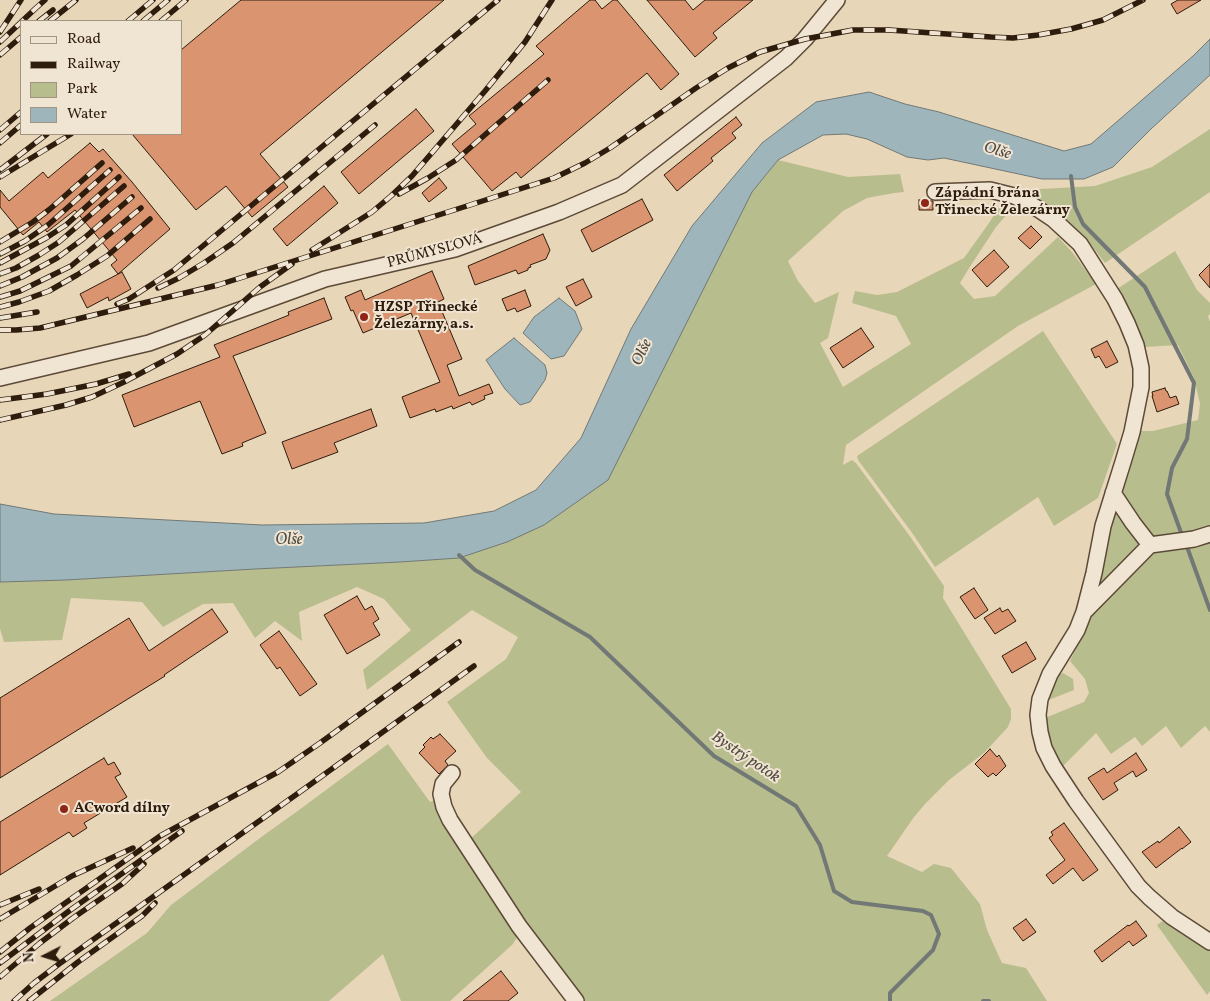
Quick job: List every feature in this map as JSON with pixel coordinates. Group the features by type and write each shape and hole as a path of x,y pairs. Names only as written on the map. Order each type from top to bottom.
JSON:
{"street":[{"name":"PRŮMYSLOVÁ","path":"0,378 149,343 326,279 455,249 559,212 622,185 786,58 805,39 837,0"},
{"path":"935,192 990,190 1014,196 1029,203 1053,219 1080,244 1115,299 1136,345 1141,368 1141,387 1137,408 1103,526 1084,612 1077,630 1043,688 1038,715 1040,732 1044,748 1053,766 1138,886 1172,917 1210,942"},
{"path":"1113,493 1150,545"},
{"path":"1084,612 1150,545 1194,539 1210,534"},
{"path":"452,773 443,784 441,794 450,820 519,926 576,1001"}],"green space":[{"path":"1210,129 1210,192 1105,263 1084,236 1062,216 1022,190 1095,186 1152,167"},
{"path":"778,160 848,177 900,174 904,192 867,198 843,211 788,261 798,281 815,303 839,292 828,338 820,343 843,387 911,344 896,316 852,303 855,291 877,295 897,292 964,258 1003,201 1009,212 996,227 960,283 974,299 995,296 1058,237 1096,284 1018,326 846,445 843,465 852,460 856,463 909,535 944,586 943,598 1011,709 1011,719 1008,727 984,753 949,780 925,804 887,856 922,872 934,864 951,868 980,904 987,930 1002,963 1026,968 1047,1001 581,1001 467,842 521,792 487,758 447,702 506,659 518,637 472,610 367,690 363,670 411,630 384,599 357,587 299,612 302,641 275,621 255,638 233,603 203,604 163,627 142,602 71,598 62,640 4,642 0,629 0,582 459,558 544,525 752,192"},
{"path":"1175,251 1197,290 1210,303 1210,314 1208,316 1210,322 1210,732 1205,726 1181,748 1166,726 1142,746 1135,737 1111,754 1096,733 1061,768 1050,747 1045,718 1084,702 1089,693 1085,679 1070,661 1086,627 1109,527 1125,469 1140,431 1153,431 1198,420 1200,404 1194,378 1178,345 1145,347 1136,322 1117,289"},
{"path":"1043,331 1117,444 1098,498 1054,526 1038,497 935,567 857,456"},
{"path":"1063,673 1073,679 1074,690 1046,701 1058,675"},
{"path":"388,744 430,802 435,800 519,934 513,944 450,1001 401,1001 383,954 329,1001 50,1001 147,933 171,905"},
{"path":"1164,920 1210,951 1210,991 1207,995 1157,925"}],"water":[{"name":"Olše","path":"1210,39 1210,75 1113,167 1084,179 1042,179 944,158 928,160 907,157 867,139 846,134 823,135 778,160 752,192 608,480 544,525 507,542 459,558 0,582 0,504 54,514 262,525 424,523 494,511 536,490 581,438 631,329 692,226 762,143 816,102 869,92 1064,151 1091,144"},
{"path":"559,298 575,311 582,329 564,356 551,359 523,333 534,317"},
{"path":"514,338 545,365 547,373 545,380 530,402 520,405 505,389 486,360"}],"building":[{"path":"241,0 444,0 260,154 288,187 252,217 226,186 196,210 133,135 182,135 182,49"},
{"path":"590,0 595,0 602,9 613,0 617,0 679,74 661,90 647,73 521,178 516,172 492,191 452,144 476,124 469,116 544,54 536,46"},
{"path":"647,0 685,0 693,10 705,0 753,0 713,33 717,38 695,57"},
{"path":"1178,0 1201,0 1177,14 1171,4"},
{"path":"416,109 434,131 359,194 341,172"},
{"path":"736,117 742,125 732,133 736,138 711,158 713,161 677,191 664,175"},
{"path":"90,143 99,152 103,149 170,229 118,274 111,265 117,260 75,210 47,232 39,222 23,235 0,207 0,190 9,201 43,172 48,178"},
{"path":"439,178 447,188 429,202 422,193"},
{"path":"324,186 338,203 287,246 273,229"},
{"path":"642,199 653,220 592,252 581,230"},
{"name":"Zápádní brána Třinecké Železárny","path":"919,200 933,201 933,210 919,210"},
{"path":"1031,226 1042,237 1030,249 1018,238"},
{"path":"543,234 550,250 546,259 530,265 531,267 528,270 518,274 516,270 475,285 468,266"},
{"path":"994,250 1009,267 987,287 972,270"},
{"path":"1210,264 1210,288 1199,275"},
{"path":"432,271 444,299 438,302 462,359 447,365 459,396 489,384 493,393 484,396 485,399 472,405 470,402 453,409 452,406 436,412 435,409 410,418 402,397 440,382 411,313 363,333 345,297 361,290 365,300"},
{"path":"122,272 131,289 109,301 108,297 87,308 80,294"},
{"path":"583,279 592,297 576,306 566,287"},
{"path":"525,290 531,306 517,312 515,308 507,311 502,299"},
{"path":"324,298 332,319 233,356 266,433 242,443 243,446 222,454 200,401 134,427 122,395 220,357 214,345 289,315 288,312"},
{"path":"861,328 874,347 843,368 830,348"},
{"path":"1107,341 1118,362 1106,368 1099,356 1095,358 1091,349"},
{"path":"1165,388 1170,398 1176,396 1179,404 1157,412 1152,392"},
{"path":"371,409 377,426 334,443 338,452 292,469 282,442"},
{"path":"974,588 988,610 975,619 960,597"},
{"path":"357,596 365,610 372,606 379,619 373,623 380,635 347,654 324,615"},
{"path":"1000,608 1002,612 1008,609 1016,621 995,634 984,618"},
{"path":"212,609 228,632 165,676 0,778 0,698 129,618 149,651"},
{"path":"279,631 317,684 300,696 280,667 277,669 260,645"},
{"path":"1026,642 1036,659 1012,673 1002,656"},
{"path":"440,734 456,751 445,761 448,765 439,774 419,753 425,747 423,745 431,737 433,739"},
{"path":"990,749 997,757 999,755 1006,766 996,776 993,773 988,777 975,764"},
{"path":"1136,753 1147,770 1136,777 1133,771 1114,783 1118,790 1103,800 1088,778 1104,768 1107,773"},
{"name":"ACword dílny","path":"104,758 108,765 114,762 121,774 115,777 127,797 84,823 87,828 73,837 69,832 0,875 0,822"},
{"path":"1064,823 1098,870 1083,881 1073,868 1053,884 1046,875 1065,860 1049,838 1053,835 1051,832"},
{"path":"1179,827 1191,842 1156,868 1142,852 1158,841 1159,843"},
{"path":"1026,919 1036,932 1023,941 1013,928"},
{"path":"1136,921 1147,936 1133,946 1129,941 1102,962 1094,951"},
{"path":"501,971 518,993 508,1001 463,1001"}],"waterway":[{"path":"1071,176 1075,207 1083,224 1145,287 1194,383 1187,439 1172,468 1167,494 1183,538"},
{"path":"1186,544 1210,610"},
{"name":"Bystrý potok","path":"459,555 475,570 590,637 714,756 796,806 820,845 834,891 852,902 923,911 931,915 939,934 933,950 890,993 890,1001"},
{"name":"Bystrý potok","path":"983,1001 989,1001"}],"railway":[{"path":"0,32 21,0"},
{"path":"24,20 45,0"},
{"path":"51,20 76,0"},
{"path":"129,20 153,0"},
{"path":"144,20 168,0"},
{"path":"162,20 186,0"},
{"path":"117,304 129,299 174,270 498,0"},
{"path":"312,250 372,212 412,176 525,42 552,0"},
{"path":"0,330 40,328 218,285 554,178 610,148 728,68 760,52 805,39 853,30 889,30 1013,38 1071,29 1103,20 1143,0"},
{"path":"40,20 53,10"},
{"path":"0,42 20,23"},
{"path":"0,55 20,38"},
{"path":"399,194 456,160 548,80"},
{"path":"0,130 20,113"},
{"path":"158,288 179,278 233,243 375,125"},
{"path":"0,143 20,126"},
{"path":"0,170 46,135"},
{"path":"0,177 69,135"},
{"path":"0,242 50,209 102,163"},
{"path":"0,254 25,241 48,225 110,170"},
{"path":"0,263 66,225 119,177"},
{"path":"0,274 16,268 59,242 124,186"},
{"path":"0,286 22,277 57,258 83,239 132,197"},
{"path":"0,297 20,291 71,266 141,208"},
{"path":"0,307 49,291 77,275 107,256 150,219"},
{"path":"0,420 92,397 177,354 205,335 260,287 292,264"},
{"path":"0,318 37,312"},
{"path":"0,400 47,394 96,384 129,374"},
{"path":"0,952 30,928 160,836 278,772 459,642"},
{"path":"14,1001 59,964 474,666"},
{"path":"0,963 69,911 182,831"},
{"path":"0,919 72,876 133,848"},
{"path":"0,977 40,943 122,884 144,864"},
{"path":"0,905 39,889"},
{"path":"29,1001 78,962 142,916 155,903"}],"place":[{"name":"Zápádní brána Třinecké Železárny","path":"925,203"},
{"name":"HZSP Třinecké Železárny, a.s.","path":"364,317"},
{"name":"ACword dílny","path":"64,809"}]}
